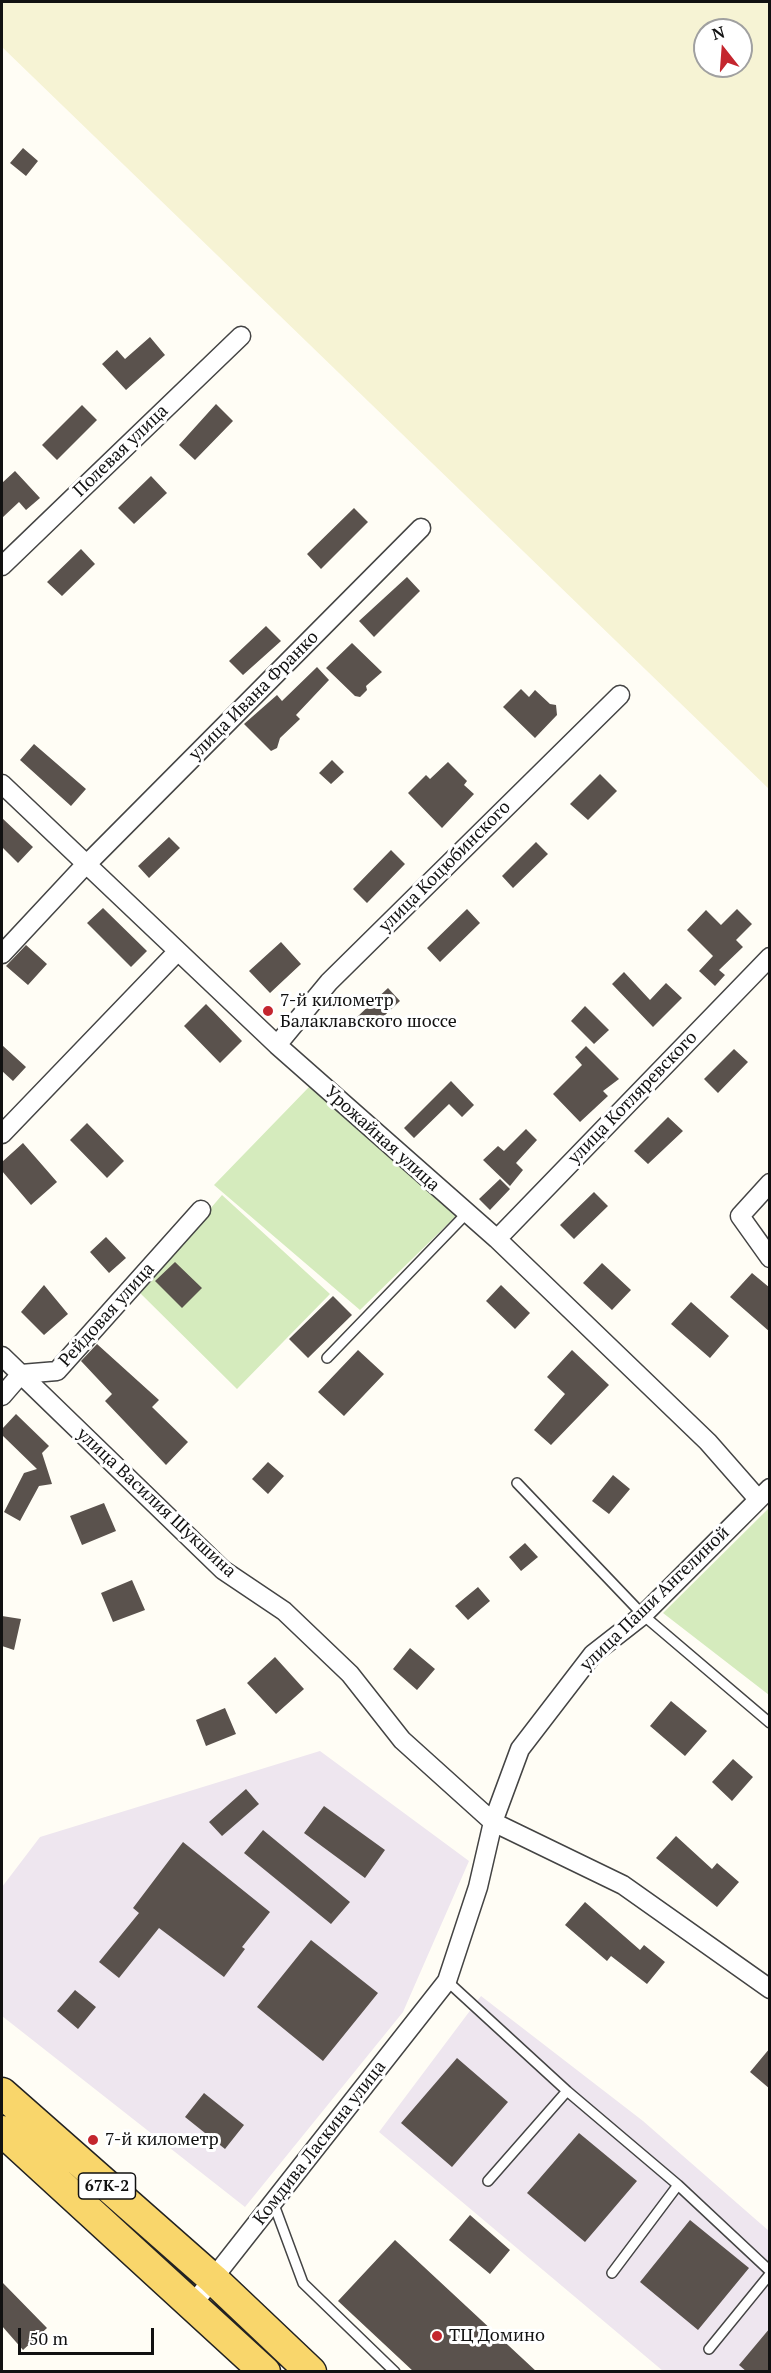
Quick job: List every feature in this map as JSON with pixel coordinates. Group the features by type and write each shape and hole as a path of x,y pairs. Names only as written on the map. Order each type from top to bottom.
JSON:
{"main road":[{"name":"67К-2","path":"2,2093 213,2279 311,2372"},
{"name":"67К-2","path":"2,2131 193,2304 264,2372"}],"street":[{"name":"Полевая улица","path":"2,566 241,336"},
{"name":"улица Ивана Франко","path":"2,954 87,864 421,528"},
{"name":"улица Коцюбинского","path":"277,1045 329,982 620,695"},
{"name":"Урожайная улица","path":"2,784 277,1045 497,1239 764,1494"},
{"path":"2,1134 178,951"},
{"name":"улица Котляревского","path":"497,1239 770,957"},
{"path":"770,1183 740,1216 770,1258"},
{"name":"Рейдовая улица","path":"21,1374 57,1371 201,1209"},
{"name":"улица Василия Шукшина","path":"2,1356 223,1570 284,1611 350,1674 402,1740 493,1822 623,1885 770,1989"},
{"path":"2,1396 21,1374"},
{"name":"улица Паши Ангелиной","path":"447,1981 478,1887 493,1822 520,1749 593,1654 643,1615 764,1494"},
{"name":"Комдива Ласкина улица","path":"193,2304 447,1981"}],"lane":[{"path":"327,1358 466,1214"},
{"path":"517,1483 643,1615 770,1723"},
{"path":"447,1981 567,2091 678,2184 770,2272 709,2349"},
{"path":"488,2181 567,2091"},
{"path":"612,2273 678,2184"},
{"path":"273,2202 303,2283 395,2372"}],"shaded area":[{"path":"2,2 769,2 769,789 2,47"},
{"path":"320,1751 469,1861 403,2012 245,2207 2,2016 2,1887 40,1837"},
{"path":"481,1996 643,2121 769,2231 769,2371 663,2371 379,2132"}],"green space":[{"path":"310,1086 458,1214 360,1310 214,1185"},
{"path":"222,1195 330,1294 237,1389 139,1292"},
{"path":"769,1508 769,1695 663,1613"}],"building":[{"path":"23,148 38,161 26,176 10,163"},
{"path":"150,337 165,355 126,390 102,364 117,350 125,359"},
{"path":"216,404 233,421 195,460 179,445"},
{"path":"82,405 97,420 57,460 42,445"},
{"path":"15,471 40,498 26,510 19,502 2,518 2,483"},
{"path":"151,476 167,493 134,524 118,508"},
{"path":"354,508 368,522 321,569 307,554"},
{"path":"81,549 95,564 62,596 47,582"},
{"path":"407,577 420,591 374,637 359,621"},
{"path":"266,626 281,641 243,675 229,661"},
{"path":"352,643 382,672 366,686 367,690 360,697 355,696 326,668"},
{"path":"317,667 329,680 296,715 300,719 280,738 277,748 271,751 244,724 277,695 282,701"},
{"path":"521,689 529,697 535,690 550,704 556,705 557,715 535,738 503,707"},
{"path":"34,744 86,789 71,806 20,760"},
{"path":"332,760 344,772 331,784 319,773"},
{"path":"448,762 467,781 464,785 474,794 442,828 408,793 426,775 430,779"},
{"path":"600,774 617,791 588,820 570,804"},
{"path":"2,818 33,847 18,863 2,847"},
{"path":"169,837 180,848 149,878 138,866"},
{"path":"536,842 548,854 513,888 502,876"},
{"path":"391,850 405,864 367,903 353,889"},
{"path":"103,908 147,951 131,967 87,923"},
{"path":"467,909 480,923 440,962 427,948"},
{"path":"737,909 752,924 736,940 743,947 719,970 725,975 715,986 699,971 713,956 687,930 706,910 721,925"},
{"path":"281,942 301,964 270,993 249,971"},
{"path":"26,945 47,964 28,985 6,966"},
{"path":"624,972 650,1000 666,983 682,998 653,1027 612,984"},
{"path":"388,988 400,1001 369,1030 357,1017"},
{"path":"206,1004 242,1041 220,1063 184,1026"},
{"path":"585,1006 609,1030 594,1044 571,1021"},
{"path":"2,1045 26,1067 13,1081 2,1071"},
{"path":"586,1046 619,1079 603,1091 608,1096 580,1122 553,1094 582,1065 575,1057"},
{"path":"734,1049 748,1062 718,1093 704,1079"},
{"path":"451,1081 474,1105 462,1117 449,1104 414,1138 404,1128"},
{"path":"668,1117 683,1131 648,1164 634,1151"},
{"path":"87,1123 124,1161 107,1178 70,1140"},
{"path":"526,1129 537,1140 516,1163 523,1170 510,1186 483,1160 498,1146 504,1151"},
{"path":"23,1143 57,1182 31,1205 2,1171 2,1162"},
{"path":"500,1179 510,1189 490,1210 479,1199"},
{"path":"594,1192 608,1206 574,1239 560,1225"},
{"path":"106,1237 126,1258 109,1273 90,1252"},
{"path":"175,1262 202,1288 182,1308 155,1281"},
{"path":"602,1263 631,1290 612,1310 583,1283"},
{"path":"752,1273 770,1288 770,1332 730,1297"},
{"path":"44,1285 68,1314 44,1335 21,1312"},
{"path":"501,1285 530,1313 515,1329 486,1301"},
{"path":"333,1296 352,1315 308,1358 289,1339"},
{"path":"691,1302 729,1336 710,1358 671,1324"},
{"path":"97,1344 159,1400 152,1407 188,1442 166,1465 105,1401 112,1394 81,1361"},
{"path":"358,1350 384,1374 344,1416 318,1392"},
{"path":"572,1350 609,1385 551,1445 534,1430 565,1394 547,1377"},
{"path":"16,1414 49,1446 42,1453 52,1484 39,1486 20,1521 4,1512 24,1473 37,1469 2,1435 2,1429"},
{"path":"268,1462 284,1476 268,1494 252,1479"},
{"path":"613,1475 630,1489 609,1514 592,1501"},
{"path":"104,1503 116,1531 82,1545 70,1516"},
{"path":"525,1543 538,1557 521,1571 509,1557"},
{"path":"132,1580 145,1610 113,1622 101,1593"},
{"path":"478,1587 490,1601 468,1620 455,1606"},
{"path":"2,1616 21,1619 14,1650 2,1646"},
{"path":"410,1648 435,1669 417,1690 393,1669"},
{"path":"275,1657 304,1689 276,1714 247,1683"},
{"path":"671,1701 707,1731 685,1756 650,1726"},
{"path":"225,1708 236,1734 206,1746 196,1720"},
{"path":"733,1759 753,1777 732,1801 712,1782"},
{"path":"246,1789 259,1804 222,1836 209,1822"},
{"path":"324,1806 385,1850 365,1878 304,1833"},
{"path":"263,1830 350,1902 331,1924 244,1853"},
{"path":"676,1836 712,1869 717,1863 739,1882 717,1907 656,1858"},
{"path":"183,1842 270,1912 242,1947 245,1949 224,1977 159,1928 119,1978 99,1962 139,1913 133,1908"},
{"path":"585,1902 640,1950 644,1945 665,1962 647,1984 611,1956 607,1961 565,1925"},
{"path":"311,1940 378,1993 323,2061 257,2007"},
{"path":"75,1990 96,2007 78,2029 57,2011"},
{"path":"770,2048 770,2089 750,2072"},
{"path":"457,2058 508,2102 452,2167 401,2123"},
{"path":"204,2093 244,2125 225,2149 185,2117"},
{"path":"579,2133 637,2181 585,2242 527,2193"},
{"path":"470,2215 510,2250 490,2274 449,2240"},
{"path":"690,2220 749,2268 698,2330 640,2282"},
{"name":"ТЦ Домино","path":"395,2240 537,2372 414,2372 338,2301"},
{"path":"2,2282 47,2328 23,2350 2,2326"},
{"path":"770,2328 770,2372 747,2372 739,2365"}],"place":[{"name":"7-й километр Балаклавского шоссе","path":"268,1011"},
{"name":"7-й километр","path":"93,2140"},
{"name":"ТЦ Домино","path":"437,2336"}]}
